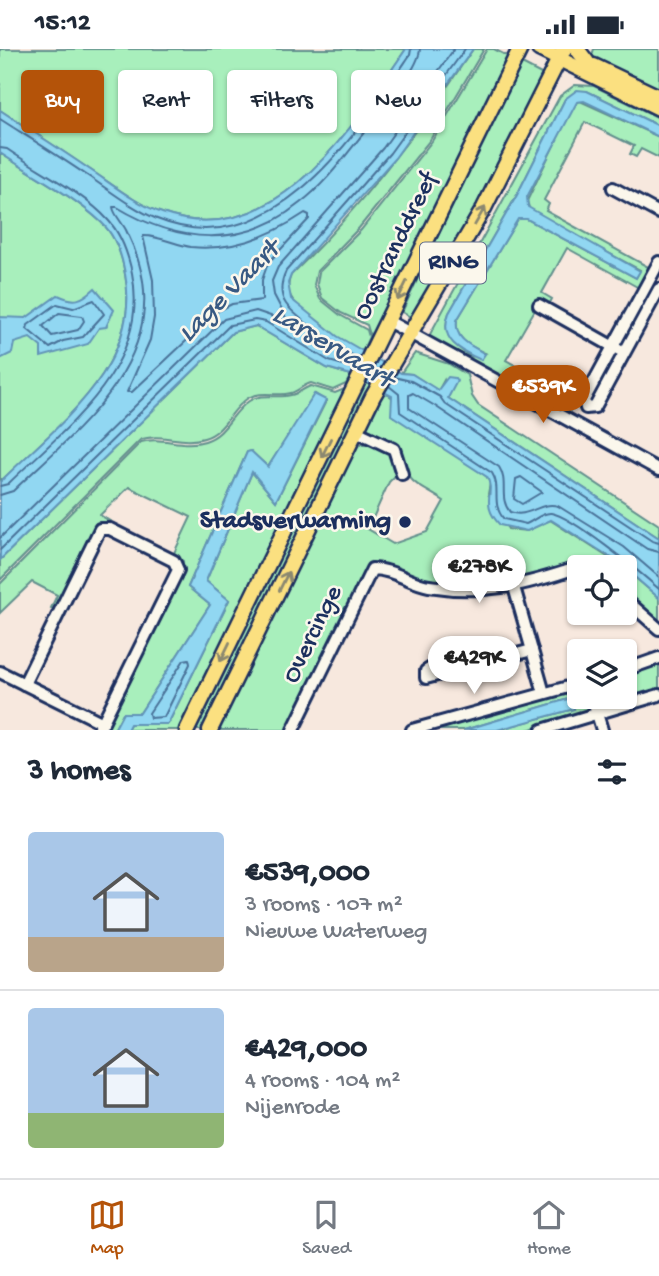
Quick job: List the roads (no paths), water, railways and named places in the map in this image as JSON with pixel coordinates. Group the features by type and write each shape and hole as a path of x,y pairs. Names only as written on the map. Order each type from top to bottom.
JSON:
{"main road":[{"name":"Oostranddreef","path":"187,730 520,49"},
{"path":"539,49 564,52 583,66 659,109"},
{"name":"Oostranddreef","path":"210,730 373,396 484,208 564,52"},
{"path":"564,52 583,66 659,97"},
{"path":"551,78 583,66"}],"street":[{"path":"613,188 659,213"},
{"path":"659,262 584,400 586,408 595,407 659,289"},
{"path":"539,305 624,352"},
{"path":"388,321 659,470"},
{"path":"356,431 394,449 402,474"},
{"path":"0,673 101,727 178,565 110,529 102,528 24,684"},
{"name":"Overcinge","path":"293,730 372,569 382,569 426,586 491,589 514,587"},
{"path":"544,693 514,587 547,580 567,572"},
{"path":"637,610 659,629"},
{"path":"475,666 532,650"},
{"path":"637,666 659,659"},
{"path":"412,730 567,687"},
{"path":"544,730 659,695"},
{"path":"596,709 602,730"}],"water":[{"path":"406,49 473,49 445,88 445,70 391,70"},
{"path":"577,90 587,91 659,126 659,137 584,101 577,102 527,197 528,207 640,271 636,278 527,219 518,219 457,320 461,337 485,354 481,360 453,343 447,330 449,313 517,195 565,99"},
{"path":"0,110 21,124 21,133 35,133 152,209 203,221 240,216 275,200 306,176 351,126 351,133 413,133 395,158 291,275 288,283 291,299 337,336 401,373 412,374 438,390 448,377 455,378 457,381 448,398 659,538 659,598 637,579 637,555 607,555 551,520 527,531 500,525 490,511 487,477 391,415 392,396 351,375 327,368 256,326 233,332 0,560 0,482 91,391 108,365 121,337 127,307 124,267 110,233 78,203 0,153"},
{"path":"95,288 114,310 106,327 99,328 88,344 41,357 41,347 30,338 14,343 12,353 0,359 0,317 26,318 58,295 78,299"},
{"path":"314,394 326,400 276,501 252,472 206,581 229,600 168,724 130,724 127,730 114,730 123,713 140,713 210,605 188,587 247,452 251,451 268,467"},
{"path":"567,699 567,709 574,709 497,730 464,730"}],"place":[{"name":"Stadsverwarming","path":"405,522"}],"water label":[{"name":"Lage Vaart","path":"230,292"},
{"name":"Larservaart","path":"332,348"}]}
